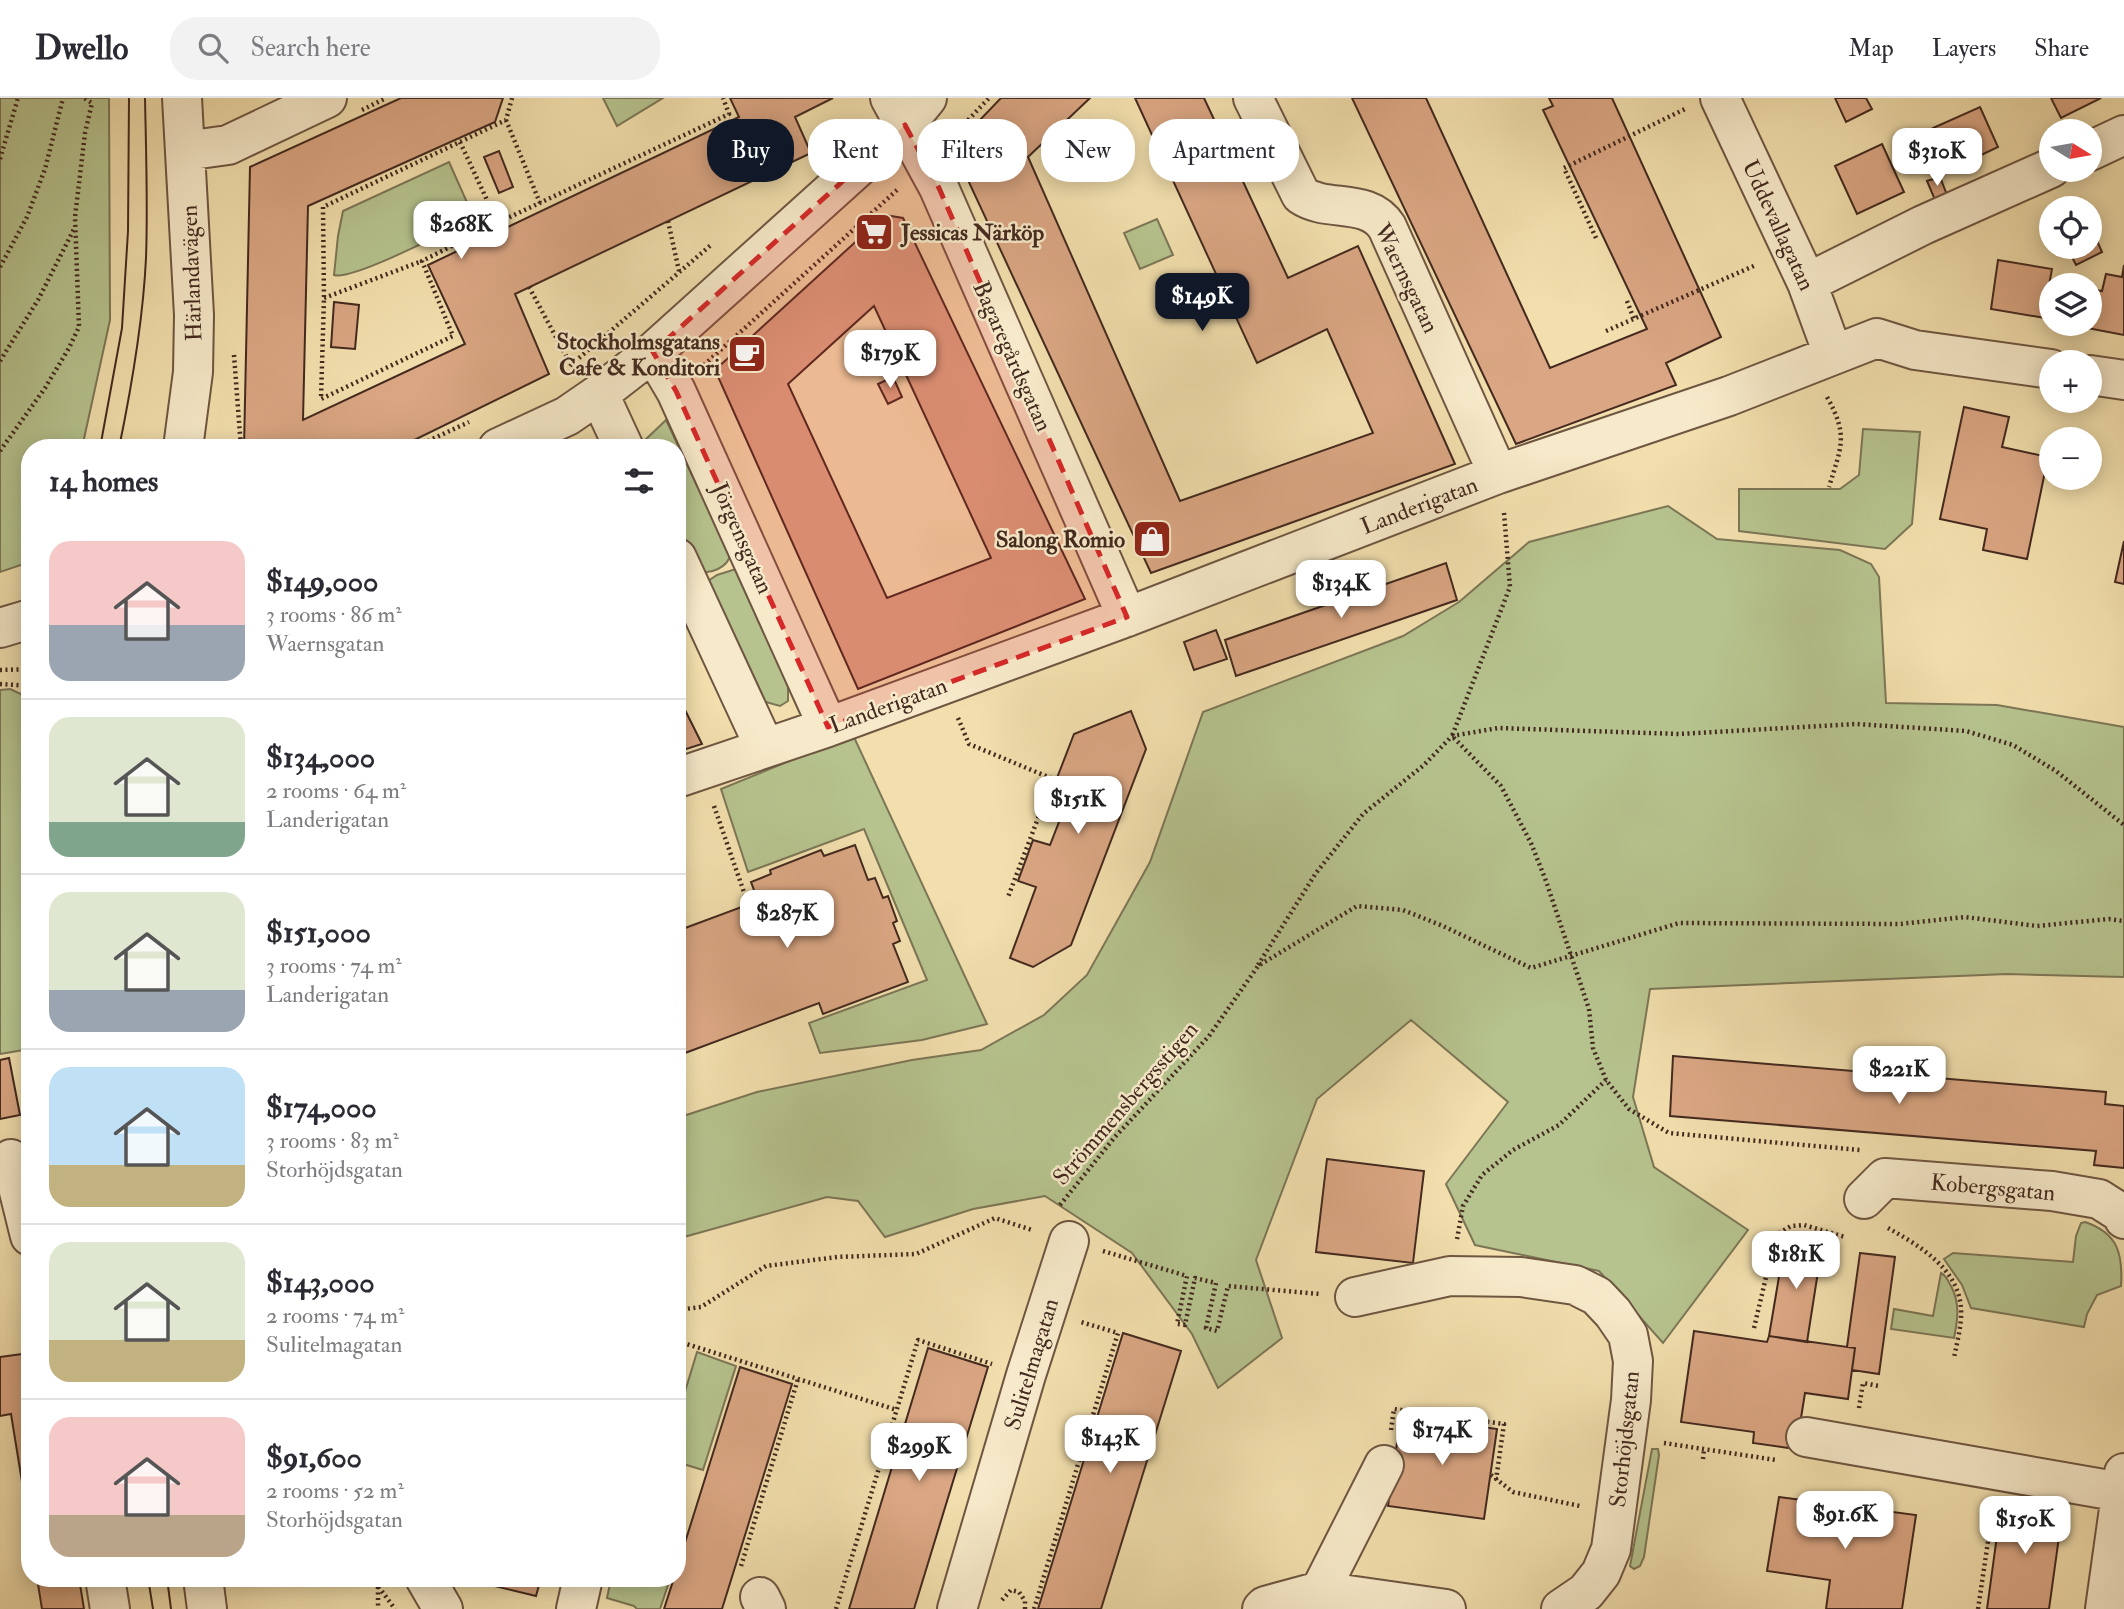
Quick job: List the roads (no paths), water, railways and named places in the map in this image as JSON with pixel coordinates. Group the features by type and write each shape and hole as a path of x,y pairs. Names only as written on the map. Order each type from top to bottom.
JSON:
{"street":[{"name":"Härlandavägen","path":"182,98 194,314 193,372 184,439"},
{"path":"185,151 228,145 327,98"},
{"name":"Waernsgatan","path":"1253,98 1301,195 1311,202 1361,208 1381,217 1498,474"},
{"name":"Uddevallagatan","path":"1703,103 1807,283 1833,354"},
{"path":"487,433 567,415 599,394 653,352 907,107"},
{"name":"Bagaregårdsgatan","path":"907,107 927,163 1127,617"},
{"path":"2102,145 2124,135"},
{"path":"1807,283 1923,225 2039,173"},
{"name":"Landerigatan","path":"689,774 828,727 1127,617 1498,474 1730,396 1877,338 1915,350 2039,367"},
{"name":"Jörgensgatan","path":"653,352 676,391 828,727"},
{"path":"2102,377 2124,380"},
{"path":"599,394 620,439"},
{"path":"686,577 765,748"},
{"path":"0,628 21,622"},
{"path":"11,1159 21,1200"},
{"name":"Kobergsgatan","path":"1872,1212 1885,1178 2052,1191 2099,1199 2121,1213 2124,1219"},
{"name":"Sulitelmagatan","path":"957,1609 1026,1375 1054,1228"},
{"name":"Storhöjdsgatan","path":"1355,1297 1450,1276 1521,1278 1575,1285 1597,1296 1628,1335 1633,1362 1631,1400 1611,1549 1601,1573 1586,1592 1561,1609"},
{"path":"1806,1437 1998,1469 2123,1482 2105,1609"},
{"path":"1320,1591 1384,1465"},
{"path":"106,1587 110,1609"},
{"path":"204,1587 207,1609"},
{"path":"430,1587 443,1609"},
{"path":"576,1609 581,1587"},
{"path":"1262,1609 1320,1591 1446,1609"}],"tram line":[{"path":"102,439 122,328 128,231 129,98"},
{"path":"121,439 145,282 145,98"},
{"path":"149,1587 153,1609"},
{"path":"168,1587 171,1609"}],"place":[{"name":"Jessicas Närköp","path":"874,232"},
{"name":"Stockholmsgatans Cafe & Konditori","path":"747,354"},
{"name":"Salong Romio","path":"1152,539"}]}
